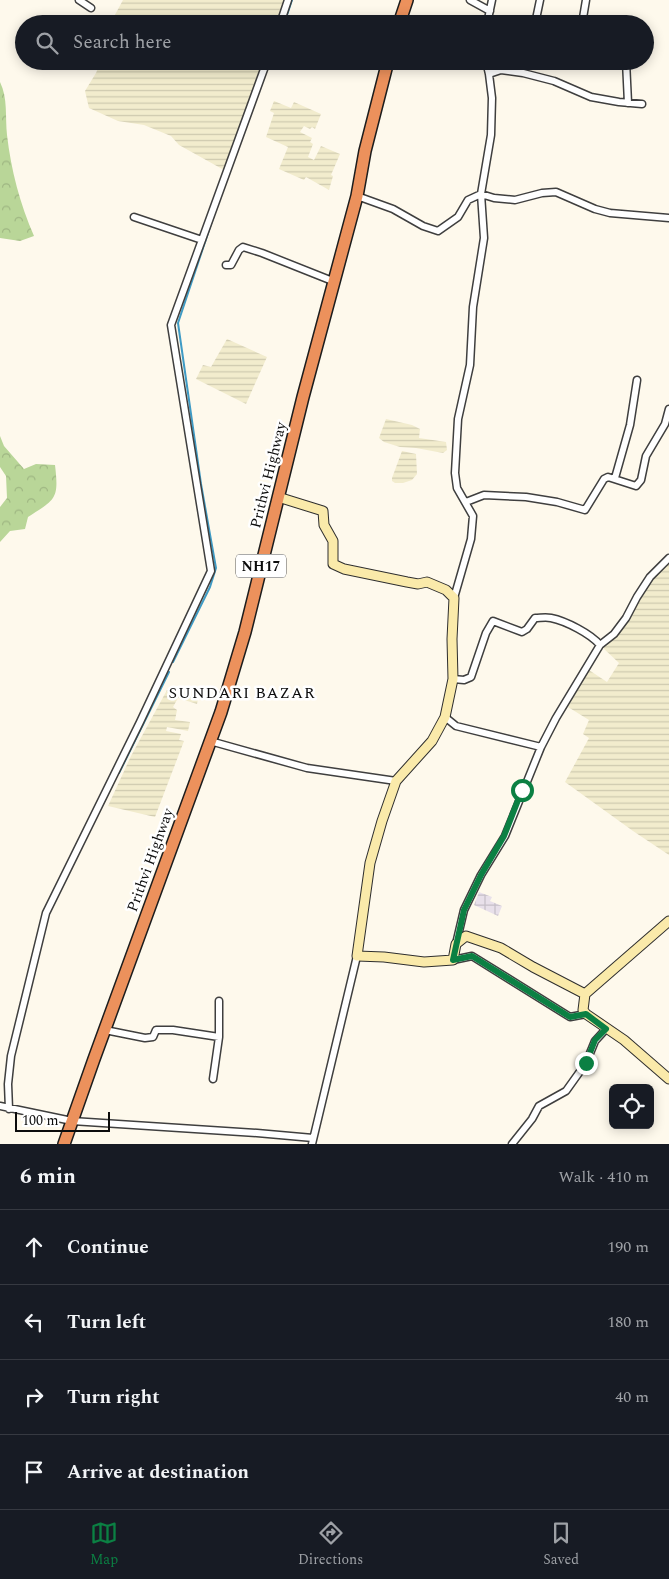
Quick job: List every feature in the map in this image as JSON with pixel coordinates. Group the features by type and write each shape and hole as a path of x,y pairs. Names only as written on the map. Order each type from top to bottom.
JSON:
{"highway":[{"path":"402,15 407,0"},
{"name":"Prithvi Highway","path":"64,1144 221,712 245,632 303,397 357,196 365,151 386,70"}],"main road":[{"path":"278,496 323,511 324,525 332,541 332,564 344,570 407,582 418,584 427,582 446,590 454,598 452,679 445,717 432,741 396,781 370,863 357,956 424,962 453,960 456,944 466,936 501,948 586,994"},
{"path":"669,921 586,994 583,1010 606,1029 624,1040 669,1079"}],"street":[{"path":"79,0 92,8"},
{"path":"283,15 288,0"},
{"path":"470,0 490,11"},
{"path":"489,15 492,0"},
{"path":"536,15 540,0"},
{"path":"584,15 586,0"},
{"path":"9,1109 8,1084 11,1056 46,913 144,714 211,571 171,325 264,70"},
{"path":"454,598 471,539 473,516 457,488 455,473 458,419 470,365 473,307 484,238 481,194 491,135 492,98 488,70"},
{"path":"489,74 501,70 523,73 554,81 591,97 642,104"},
{"path":"626,70 628,103"},
{"path":"357,196 393,209 423,226 438,231 458,217 468,200 481,194 494,198 515,200 542,193 556,192 595,209 610,213 669,218"},
{"path":"134,217 202,240"},
{"path":"226,265 230,265 243,247 335,282"},
{"path":"615,478 630,425 637,380"},
{"path":"466,502 484,495 526,497 557,502 586,510 604,479 608,477 615,478 636,486 641,480 646,456 665,424 669,409"},
{"path":"456,944 464,910 481,875 504,836 541,748 556,718 600,645 614,634 626,618 650,577 669,558"},
{"path":"452,679 464,680 470,677 486,633 493,621 522,632 535,618 551,618 563,622 595,639 600,645"},
{"path":"445,717 456,726 541,748"},
{"path":"210,741 307,768 396,781"},
{"path":"0,1106 72,1121 257,1133 313,1141 357,956"},
{"path":"453,960 472,956 570,1017 586,1014"},
{"path":"213,1080 219,1038 219,1001"},
{"path":"512,1144 532,1119 539,1106 566,1091 586,1063 595,1040 606,1029"},
{"path":"105,1030 145,1038 153,1037 156,1030 173,1030 219,1038"}],"shaded area":[{"path":"123,0 285,0 279,15 115,15"},
{"path":"97,70 260,70 252,98 224,170 179,145 171,136 144,125 118,121 89,108 85,91"},
{"path":"274,101 291,108 294,102 321,114 315,129 304,126 300,132 312,138 310,142 313,144 308,157 314,160 321,146 340,154 331,175 333,176 329,190 306,177 304,180 279,169 288,147 266,137 274,113 270,111"},
{"path":"227,339 267,357 246,404 196,379 203,365 211,367"},
{"path":"386,419 412,425 420,429 419,438 446,442 447,450 443,453 400,447 384,442 379,438"},
{"path":"402,451 416,454 417,474 412,480 395,483 392,481 392,478"},
{"path":"669,563 669,855 565,782 589,738 583,734 589,720 568,707 589,670 607,682 619,663 602,647 631,615 648,585"},
{"path":"167,690 198,699 197,704 178,698 173,707 177,710 175,720 190,722 188,731 167,727 166,731 181,734 179,740 184,741 155,817 108,806 131,756"},
{"path":"479,892 492,897 490,901 502,906 498,916 474,905"}],"green space":[{"path":"0,82 5,101 11,161 20,199 34,236 20,241 0,238"},
{"path":"0,436 4,446 24,469 36,464 55,465 56,492 50,502 28,517 25,529 10,531 0,542 0,507 7,498 6,476 0,467"}],"waterway":[{"path":"287,15 292,0"},
{"path":"173,662 210,587 216,568 201,484 178,323 216,209"},
{"path":"119,773 169,672"}],"district":[{"name":"SUNDARI BAZAR","path":"242,692"}],"route":[{"path":"522,790 504,836 481,875 464,910 453,960 472,956 570,1017 586,1014 606,1029 595,1040 586,1063"}]}
